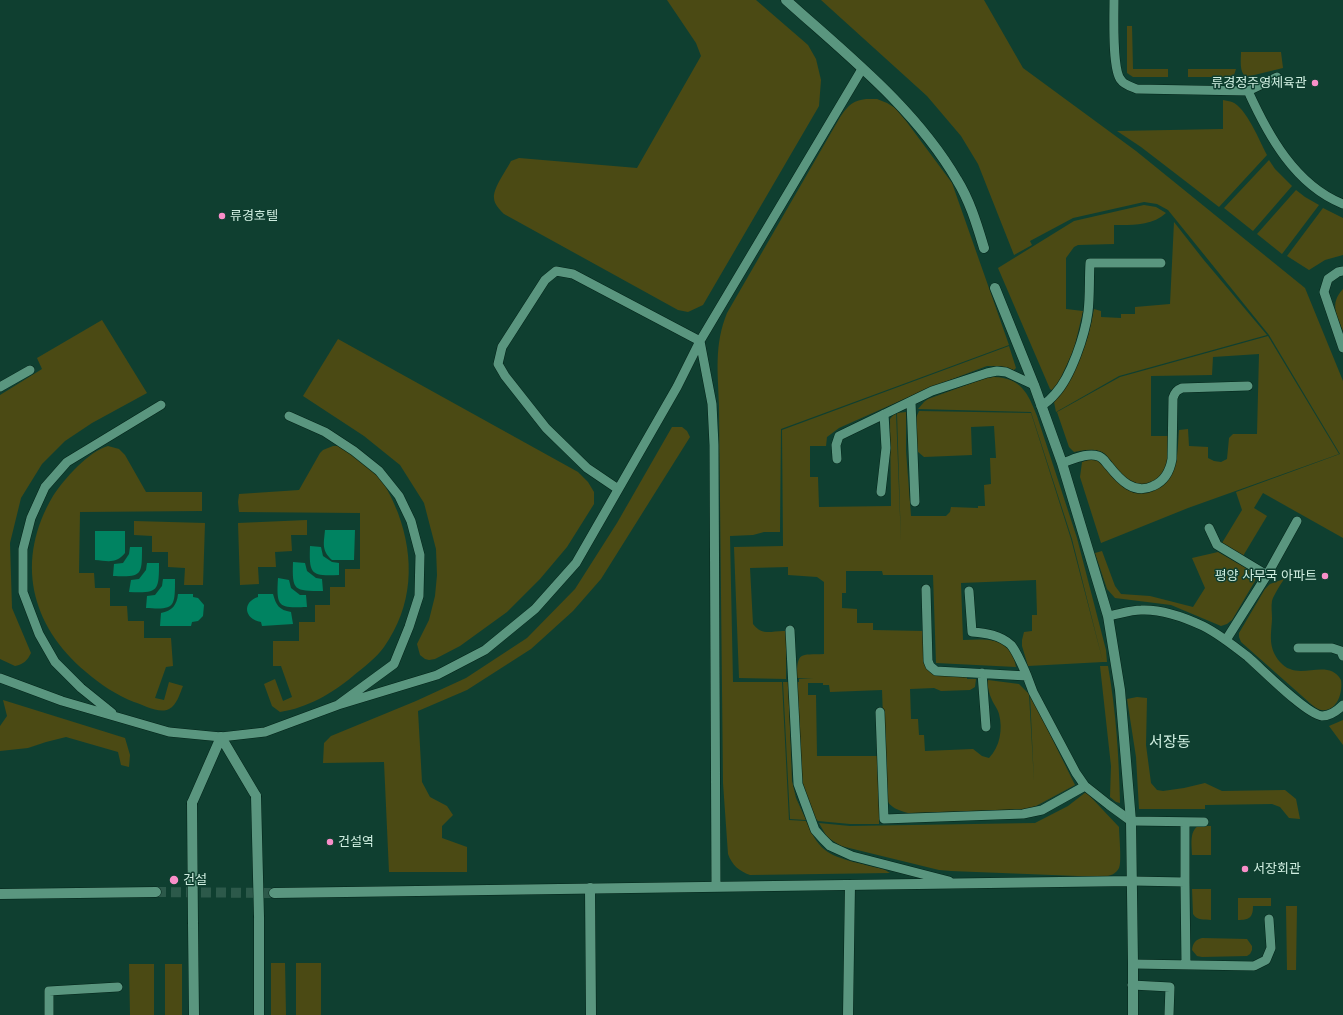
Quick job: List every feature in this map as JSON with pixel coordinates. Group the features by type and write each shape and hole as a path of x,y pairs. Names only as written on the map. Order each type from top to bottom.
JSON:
{"street":[{"path":"786,0 862,69 910,116 934,146 958,181 972,211 984,248"},
{"path":"995,288 1034,385 1062,463 1108,616 1120,690 1132,821 1133,1015"},
{"path":"221,737 256,796 259,917 259,1015"},
{"path":"194,1015 192,803 221,737"},
{"path":"274,893 1132,881"},
{"path":"848,1015 850,885"},
{"path":"590,888 591,1015"},
{"path":"0,894 156,892"}],"lane":[{"path":"1114,0 1116,68 1121,81 1137,88 1248,90 1277,77"},
{"path":"0,678 62,701 169,732 221,737 265,732 338,705 437,675 485,650 535,609 576,563 677,387 700,342 862,69"},
{"path":"1248,90 1260,118 1281,152 1305,181 1335,201 1343,204"},
{"path":"1041,406 1060,388 1071,368 1086,327 1090,263 1161,263"},
{"path":"618,489 587,468 546,428 505,376 498,364 502,347 545,280 556,271 573,274 700,342"},
{"path":"1343,271 1338,272 1328,279 1324,292 1343,348"},
{"path":"700,342 712,404 714,445 716,886"},
{"path":"0,387 30,370"},
{"path":"837,459 836,445 839,436 932,391 997,371 1006,372 1034,385"},
{"path":"1062,463 1090,455 1097,456 1102,458 1123,482 1139,489 1148,488 1166,476 1171,464 1174,393 1182,388 1248,386"},
{"path":"911,402 915,502"},
{"path":"115,716 81,688 55,662 39,634 22,592 23,549 31,518 44,487 67,462 161,405"},
{"path":"881,492 886,448 884,414"},
{"path":"289,416 325,432 354,450 379,471 399,496 411,521 420,555 419,596 410,627 394,664 338,705"},
{"path":"1226,640 1298,522"},
{"path":"1209,528 1217,545 1267,575"},
{"path":"926,588 928,661 930,666 936,671 1027,676"},
{"path":"969,591 972,632 996,636 1011,646 1027,676 1033,692 1076,773 1085,786 1109,806 1132,821 1204,822"},
{"path":"1108,616 1140,610 1158,610 1183,618 1204,626 1226,640 1249,658 1306,709 1322,716 1332,714 1343,705"},
{"path":"790,630 798,784 815,830 830,846 852,856 958,884"},
{"path":"1298,648 1332,648 1341,651 1343,656"},
{"path":"982,673 986,727"},
{"path":"880,712 884,819 1023,814 1042,810 1085,786"},
{"path":"1185,822 1184,882 1186,965"},
{"path":"1132,881 1184,882"},
{"path":"1133,964 1254,966 1266,960 1271,948 1269,919"},
{"path":"1132,986 1170,987 1169,1015"},
{"path":"49,1015 49,991 118,987"}],"shaded area":[{"path":"667,0 756,0 808,45 816,59 821,80 819,106 703,305 688,312 678,310 504,214 496,205 494,200 496,189 511,161 519,158 637,168 701,56 696,43"},
{"path":"821,0 984,0 1023,68 1136,151 1305,288 1343,381 1343,538 1263,493 1254,508 1267,516 1243,556 1222,543 1242,510 1236,492 1340,454 1269,335 1168,210 1157,204 1144,202 1073,218 1030,241 1032,245 1014,255 978,164 961,136 927,96"},
{"path":"1127,26 1132,26 1133,69 1168,69 1168,77 1133,77 1127,73"},
{"path":"1241,52 1281,52 1283,68 1246,77 1241,69"},
{"path":"1188,69 1236,69 1234,75 1230,77 1188,77"},
{"path":"877,99 895,108 952,183 1009,345 781,429 780,532 764,532 753,535 730,536 733,682 782,682 789,820 806,821 816,841 830,854 885,870 890,873 750,875 742,872 736,867 728,854 723,783 718,348 727,313 839,119 850,105 857,101"},
{"path":"1223,100 1232,102 1242,111 1252,126 1267,155 1219,207 1141,147 1117,131 1223,129"},
{"path":"1269,160 1275,169 1292,186 1253,231 1224,208"},
{"path":"1296,190 1319,205 1282,254 1257,234"},
{"path":"1144,205 1156,207 1166,213 1148,223 1114,225 1114,244 1078,245 1074,247 1066,258 1066,309 1083,311 1074,349 1057,386 1053,391 1050,389 998,268 1074,221"},
{"path":"1323,208 1343,218 1343,255 1325,260 1309,270 1287,256"},
{"path":"1174,222 1267,335 1119,376 1056,412 1054,402 1069,381 1085,347 1094,309 1101,311 1101,317 1121,318 1121,314 1135,314 1135,307 1170,304"},
{"path":"1343,289 1343,331 1335,305 1339,294"},
{"path":"102,320 147,393 92,423 65,441 42,464 21,498 10,543 12,608 31,653 25,662 15,666 0,659 0,395 42,369 37,358"},
{"path":"1268,336 1339,454 1188,508 1101,543 1080,477 1082,462 1093,458 1100,461 1122,485 1129,489 1145,491 1153,489 1166,480 1171,474 1177,457 1179,430 1188,429 1189,446 1208,447 1208,458 1214,461 1221,462 1227,459 1229,438 1233,434 1257,434 1259,354 1213,357 1212,375 1151,376 1151,436 1168,436 1169,452 1166,468 1163,473 1154,482 1148,484 1142,485 1130,482 1119,474 1108,457 1102,452 1084,450 1074,452 1069,447 1057,412 1120,377"},
{"path":"338,339 578,472 588,482 594,492 594,504 567,547 540,579 507,612 460,646 435,659 425,659 420,655 417,644 429,620 435,596 437,575 436,549 424,503 400,465 364,436 303,396"},
{"path":"1009,346 1016,368 1014,370 1000,366 987,366 931,387 839,428 827,437 826,446 810,446 810,477 818,477 819,507 891,506 890,419 896,412 901,543 897,413 906,412 906,451 911,516 946,516 950,512 951,507 978,508 978,506 985,506 984,485 991,484 990,458 996,458 994,426 971,427 972,455 924,457 917,451 915,420 919,411 1031,413 1071,539 1103,662 1028,666 1022,646 1022,640 1024,632 1032,631 1032,615 1037,615 1036,580 961,583 963,640 989,640 1003,645 1009,650 1016,667 936,663 933,575 883,575 882,571 846,571 846,593 842,593 842,608 857,609 857,623 873,623 873,630 924,631 923,655 926,668 936,673 967,675 967,679 976,679 975,687 970,690 941,691 934,688 910,689 911,719 918,719 919,735 924,735 925,751 973,749 982,756 989,758 996,749 1000,738 1001,726 998,712 990,696 987,682 988,680 1019,684 1029,694 1034,782 1030,694 1075,785 1036,806 1027,809 908,813 898,810 890,804 886,798 882,690 830,692 829,685 823,685 823,683 808,683 808,695 816,695 817,756 877,756 879,824 850,824 818,821 815,818 802,787 796,682 799,682 799,679 813,679 797,678 797,669 799,659 802,656 810,654 824,654 824,582 817,577 788,575 788,567 750,568 753,624 764,632 786,631 786,679 739,678 734,547 783,546 782,430"},
{"path":"994,377 1011,380 1022,388 1027,394 1037,416 1077,538 1106,650 1107,662 1103,662 1072,539 1031,412 918,409 928,399 986,378"},
{"path":"672,427 682,427 687,431 690,437 601,579 573,611 531,649 467,690 418,711 422,782 430,797 447,806 453,815 442,826 442,838 467,847 467,872 389,872 384,762 323,763 324,743 331,736 416,701 466,678 527,638 575,589 617,523"},
{"path":"108,446 119,449 125,455 146,492 202,492 202,511 80,512 79,573 94,573 95,588 110,588 110,606 127,606 128,621 144,621 144,638 171,638 173,666 166,667 155,698 164,700 169,682 183,686 174,705 165,710 152,708 127,699 108,689 86,672 67,654 52,634 41,613 34,590 32,567 34,544 41,520 53,496 78,466 93,454"},
{"path":"333,446 340,446 371,468 382,481 391,496 398,513 407,548 409,565 406,599 394,631 381,651 370,662 345,682 319,699 300,707 280,712 272,706 264,684 275,679 283,701 292,697 281,666 273,666 273,641 299,641 299,622 315,622 315,605 330,605 330,587 345,587 345,569 360,569 360,513 239,512 239,494 299,490 320,453 323,450"},
{"path":"307,520 307,535 291,535 292,551 275,552 276,567 258,567 259,584 240,585 238,523"},
{"path":"134,521 205,523 203,585 184,585 185,568 168,567 168,552 152,552 152,536 134,535"},
{"path":"325,530 355,530 354,560 332,560 328,556 324,543"},
{"path":"95,531 125,531 125,553 115,560 95,560"},
{"path":"310,546 321,547 323,556 332,562 339,563 339,575 323,575 314,572 310,563"},
{"path":"130,547 142,547 142,564 138,573 130,576 113,576 114,564 123,563 129,554"},
{"path":"1102,551 1115,586 1121,594 1150,596 1193,607 1205,588 1192,558 1218,552 1256,574 1255,581 1232,620 1221,626 1171,605 1115,598 1107,589 1095,553"},
{"path":"293,562 305,563 307,571 316,578 322,579 323,591 306,591 297,587 294,584 293,579"},
{"path":"147,563 159,563 158,580 155,589 146,592 129,592 131,580 139,579 146,570"},
{"path":"278,578 289,580 291,588 300,595 306,595 307,607 290,607 281,604 278,595"},
{"path":"163,579 175,579 175,596 171,605 163,608 146,608 147,596 155,595 162,586"},
{"path":"1284,579 1274,596 1272,603 1272,647 1276,657 1289,669 1296,671 1324,670 1331,671 1336,674 1341,680 1340,696 1335,705 1327,710 1320,710 1311,704 1241,642 1239,637 1239,633 1265,589 1270,584"},
{"path":"178,594 193,594 193,597 198,598 204,605 203,616 198,621 192,622 191,626 160,626 161,613 168,611 173,607"},
{"path":"258,594 273,594 275,601 281,608 291,612 293,624 262,626 261,622 251,618 248,614 247,606 253,599 258,597"},
{"path":"1100,666 1108,666 1111,683 1117,734 1120,803 1116,802 1110,797 1111,766"},
{"path":"783,682 788,682 792,781 796,798 806,820 790,819"},
{"path":"1137,697 1147,698 1146,745 1151,783 1157,790 1163,791 1184,788 1205,783 1222,791 1285,790 1296,799 1300,819 1289,818 1280,807 1272,804 1205,805 1205,809 1139,809 1136,757 1127,699"},
{"path":"3,700 125,738 130,755 129,767 121,765 118,752 66,737 28,748 0,751 0,726 7,716"},
{"path":"1343,720 1343,745 1329,726"},
{"path":"1086,792 1119,827 1120,865 1116,872 1108,876 939,870 841,846 827,837 819,823 850,826 1035,823 1068,806"},
{"path":"1198,826 1211,826 1211,855 1192,855 1192,835"},
{"path":"1192,889 1211,889 1211,920 1199,919 1193,914"},
{"path":"1238,898 1271,898 1271,906 1253,906 1250,917 1238,920"},
{"path":"1286,906 1297,906 1296,970 1287,970"},
{"path":"1202,938 1247,939 1252,946 1252,950 1247,956 1197,956 1192,950 1193,945 1196,941"},
{"path":"271,963 285,963 286,1015 271,1015"},
{"path":"296,963 321,963 321,1015 296,1015"},
{"path":"129,964 154,964 154,1015 130,1015"},
{"path":"165,964 182,964 182,1015 165,1015"}],"tunnel":[{"path":"156,892 274,893"}],"place":[{"name":"류경정주영체육관","path":"1315,83"},
{"name":"류경호텔","path":"222,216"},
{"name":"평양 사무국 아파트","path":"1325,576"},
{"name":"건설역","path":"330,842"},
{"name":"서장회관","path":"1245,869"},
{"name":"건설","path":"174,880"}],"district":[{"name":"서장동","path":"1170,743"}]}
